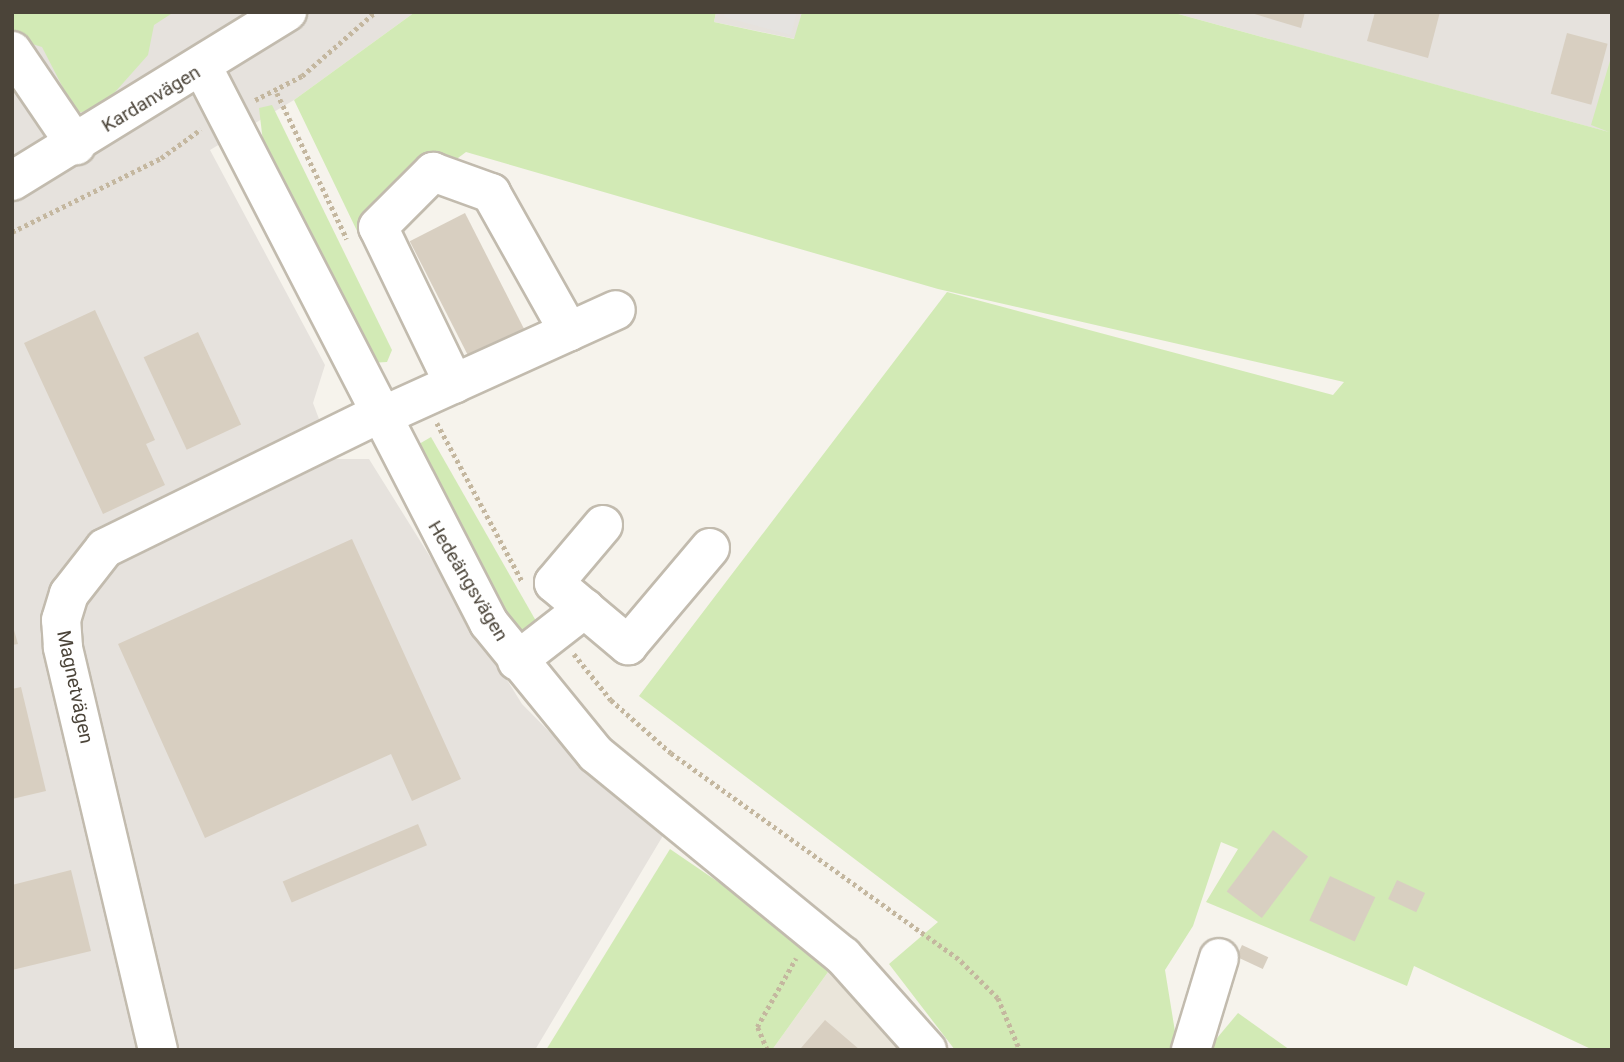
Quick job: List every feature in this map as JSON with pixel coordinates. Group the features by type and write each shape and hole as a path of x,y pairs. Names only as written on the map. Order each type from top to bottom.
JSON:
{"street":[{"name":"Kardanvägen","path":"12,181 203,68 287,12"},
{"path":"12,51 76,145"},
{"name":"Hedeängsvägen","path":"203,68 377,416 451,557 517,661 596,754 680,829 811,929 888,1000 927,1050"},
{"path":"454,384 378,227 433,172 491,193 569,331"},
{"name":"Magnetvägen","path":"158,1050 63,648 61,620 69,594 105,548 377,416 616,310"},
{"path":"603,525 554,583 628,645 710,548"},
{"path":"517,661 584,608"},
{"path":"1191,1050 1219,958"}],"path":[{"path":"12,232 161,158 226,110 277,93 375,12"},
{"path":"767,1050 757,1027 811,929"}],"shaded area":[{"path":"12,12 415,12 294,100 210,150 325,365 313,403 334,459 369,459 522,704 596,779 664,834 535,1050 12,1050"},
{"path":"716,12 802,12 795,39 714,22"},
{"path":"725,12 797,12 791,35 724,17"},
{"path":"1171,12 1612,12 1612,133"},
{"path":"828,972 875,1000 902,1050 772,1050"}],"green space":[{"path":"12,12 174,12 154,25 148,55 100,109 76,113 42,47 12,38"},
{"path":"415,12 716,12 714,22 794,39 802,12 1171,12 1609,132 1591,125 1612,54 1612,1050 1593,1050 1414,966 1407,986 1206,902 1238,849 1221,842 1193,926 1165,970 1178,1050 955,1050 889,964 938,922 639,696 947,292 1333,395 1344,382 938,289 466,152 358,233 294,100"},
{"path":"272,105 392,350 387,362 370,363 263,142 259,108"},
{"path":"431,437 540,628 520,641 414,447"},
{"path":"670,849 777,922 828,972 772,1050 546,1050"},
{"path":"1238,1013 1290,1050 1207,1050"}],"building":[{"path":"1248,12 1305,12 1301,28"},
{"path":"1375,12 1440,12 1428,58 1367,41"},
{"path":"1567,33 1608,44 1591,105 1551,94"},
{"path":"465,213 527,335 472,363 410,241"},
{"path":"95,310 155,440 146,444 165,485 103,514 24,343"},
{"path":"198,332 241,424 187,450 144,357"},
{"path":"352,539 461,779 412,801 391,754 205,838 118,644"},
{"path":"12,623 18,644 12,645"},
{"path":"21,687 46,791 12,799 12,689"},
{"path":"418,824 427,845 292,903 283,881"},
{"path":"1273,830 1308,856 1262,918 1227,891"},
{"path":"71,870 91,951 12,970 12,885"},
{"path":"1330,876 1375,897 1355,942 1309,920"},
{"path":"1397,880 1425,893 1416,912 1388,899"},
{"path":"1242,945 1268,957 1263,969 1237,957"},
{"path":"825,1020 860,1050 801,1048"}]}
